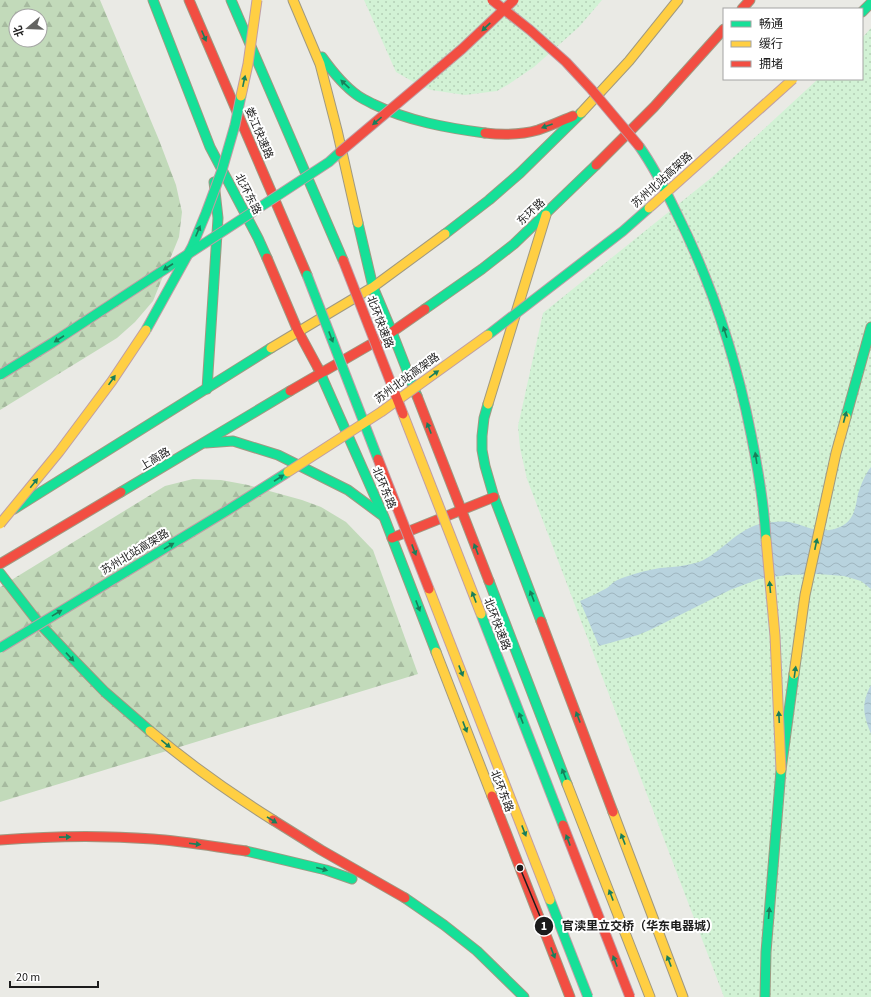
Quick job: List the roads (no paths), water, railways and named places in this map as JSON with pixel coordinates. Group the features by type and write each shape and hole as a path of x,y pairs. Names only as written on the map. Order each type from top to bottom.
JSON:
{"main road":[{"name":"北环东路","path":"153,0 210,147 258,238 298,331 321,373 384,517 570,997"},
{"name":"娄江快速路","path":"189,0 307,275 588,997"},
{"name":"北环快速路","path":"231,0 342,260 630,997"},
{"path":"0,524 59,452 112,381 149,325 192,247 222,170 235,125 248,64 257,0"},
{"path":"292,0 320,64 337,130 372,287 392,332 650,997"},
{"path":"492,0 549,46 589,86 642,150 669,196 683,224 716,304 742,390 751,430 764,505 775,644 781,770"},
{"path":"0,375 52,343 329,162 462,49 514,0"},
{"path":"0,518 298,331 372,287 452,229 520,173 583,112 629,62 678,0"},
{"path":"743,8 750,0"},
{"path":"863,11 871,3"},
{"name":"东环路","path":"321,373 392,332 482,270 514,244 606,156 654,107 723,30"},
{"path":"310,40 334,74 346,86 358,95 378,106 405,117 436,125 497,134 532,131 583,112"},
{"name":"苏州北站高架路","path":"0,648 228,510 393,403 491,333 623,231 792,80"},
{"path":"207,389 218,218 210,147"},
{"path":"546,214 484,418 482,437 483,454 494,497 683,997"},
{"path":"765,997 766,952 781,770 805,595 836,453 871,327"},
{"name":"上高路","path":"0,564 321,373"},
{"path":"205,443 233,441 278,456 348,490 384,517"},
{"path":"392,538 494,497"},
{"path":"0,574 38,622 99,686 163,742 204,774 244,802 321,850 407,899 444,925 478,951 524,997"},
{"path":"0,840 94,837 153,839 248,851 326,870 407,899"}],"water":[{"path":"871,467 871,589 861,581 844,576 818,574 787,575 759,579 730,590 650,630 599,646 580,601 607,588 618,580 629,576 656,569 699,562 707,558 743,531 760,524 785,522 817,530 838,528 851,518 856,506 860,487"},
{"path":"871,685 871,734 866,721 864,704"}],"place":[{"name":"官渎里立交桥（华东电器城）","path":"520,868"}]}
